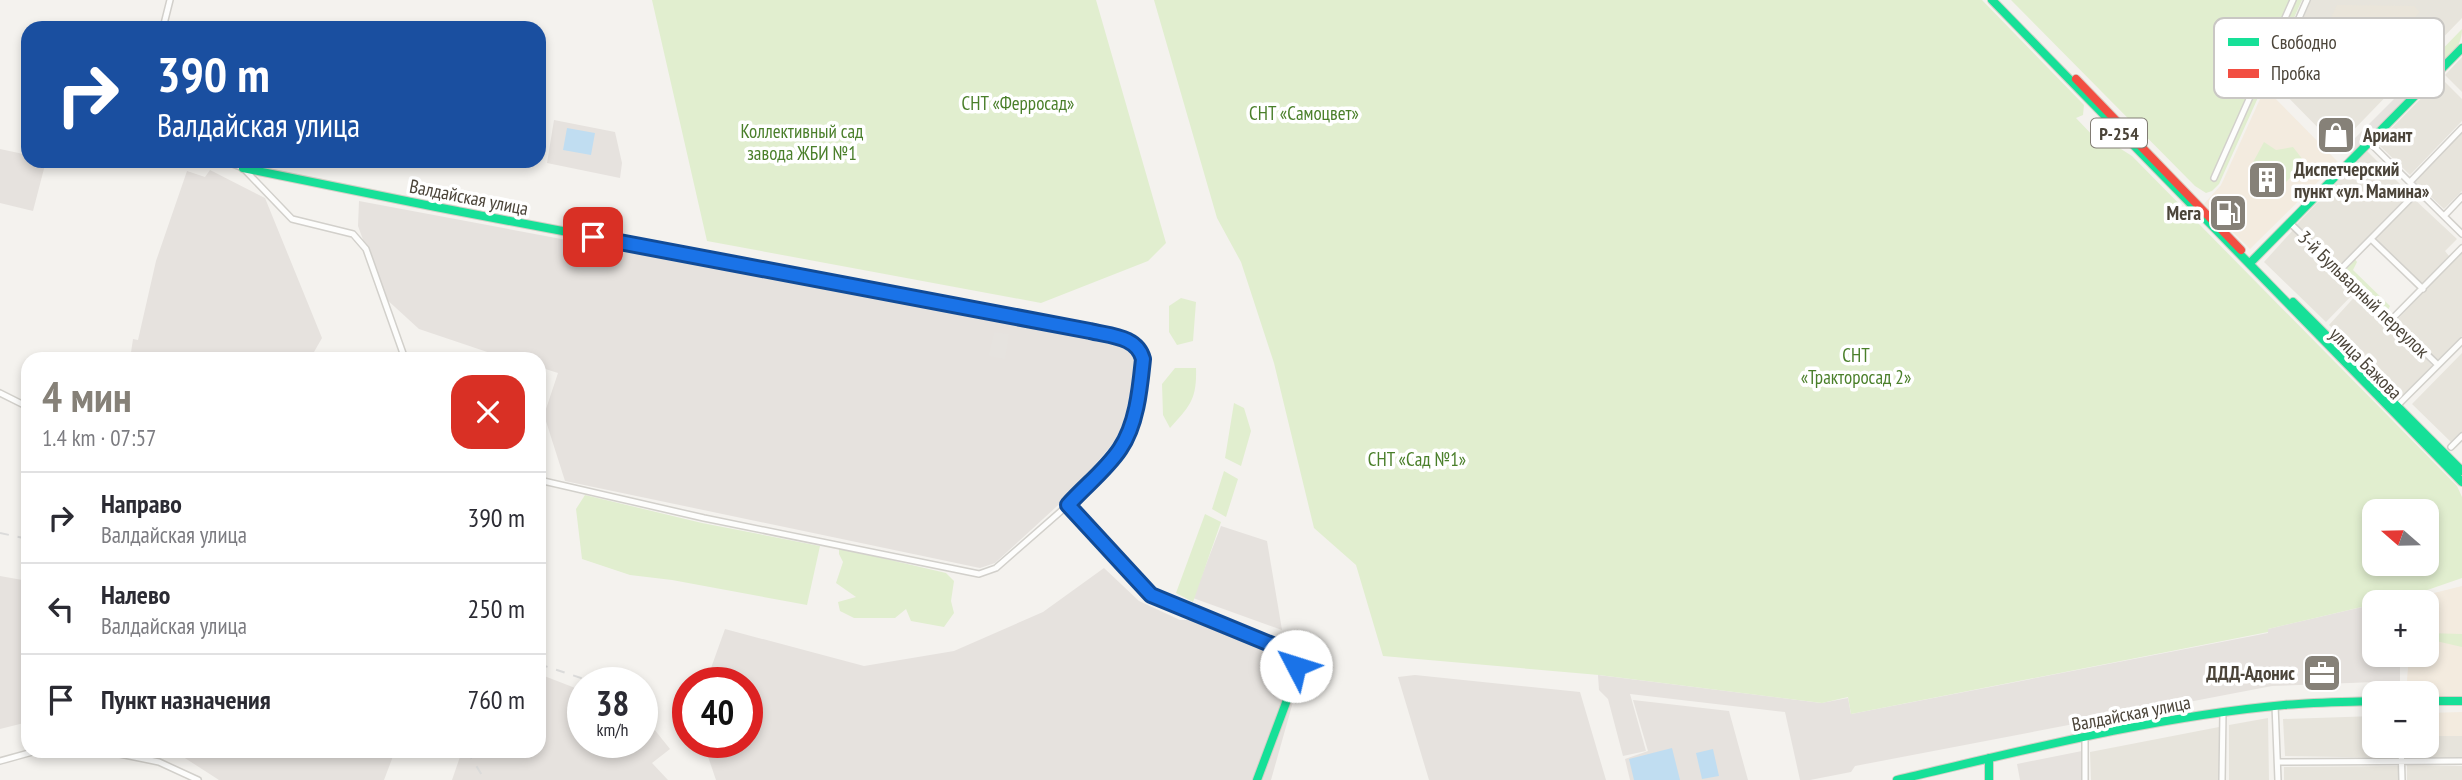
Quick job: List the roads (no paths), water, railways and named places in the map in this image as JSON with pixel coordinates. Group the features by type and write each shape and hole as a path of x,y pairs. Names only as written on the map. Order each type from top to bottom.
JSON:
{"street":[{"path":"165,21 170,0"},
{"name":"Р-254","path":"1992,0 2250,263"},
{"name":"Р-254","path":"1999,0 2250,263"},
{"path":"2285,18 2293,0"},
{"path":"2299,18 2307,0"},
{"path":"2444,67 2462,48"},
{"path":"2214,178 2250,98"},
{"path":"2250,263 2414,98"},
{"path":"2410,182 2462,128"},
{"path":"2370,143 2462,234"},
{"path":"243,168 292,219 353,234 366,249 403,352"},
{"name":"Валдайская улица","path":"243,168 1126,339 1136,345 1143,359 1133,418 1120,449 1068,505"},
{"path":"2340,270 2418,191"},
{"path":"2444,216 2462,197"},
{"name":"3-й Бульварный переулок","path":"2291,224 2438,365"},
{"path":"2371,239 2423,289"},
{"path":"2391,320 2462,248"},
{"name":"улица Бажова","path":"2250,263 2397,406 2458,472"},
{"name":"улица Бажова","path":"2250,263 2458,472"},
{"path":"2397,406 2462,341"},
{"path":"0,393 21,404"},
{"path":"2451,447 2462,436"},
{"path":"2458,472 2462,484"},
{"path":"546,482 704,518 979,574 996,568 1068,505 1151,595 1282,649 1290,656 1296,666 1296,676 1257,780"},
{"path":"2439,701 2462,701"},
{"name":"Валдайская улица","path":"1897,780 2085,737 2223,712 2276,705 2362,702"},
{"path":"2276,705 2278,780"},
{"path":"2222,780 2223,712"},
{"path":"2085,737 2085,780"},
{"path":"0,761 21,755"},
{"path":"139,758 159,762 198,780"},
{"path":"1989,758 1989,780"},
{"path":"2401,761 2402,780"},
{"path":"2278,762 2462,761"}],"water":[{"path":"567,128 595,133 591,155 563,150"},
{"path":"1672,748 1680,780 1634,780 1629,759"},
{"path":"1713,749 1719,776 1702,779 1696,753"}],"railway":[{"path":"0,533 21,538"},
{"path":"546,666 567,673"},
{"path":"471,758 485,780"}],"place":[{"name":"Ариант","path":"2336,135"},
{"name":"Диспетчерский пункт «ул. Мамина»","path":"2267,180"},
{"name":"Мега","path":"2228,213"},
{"name":"ДДД-Адонис","path":"2322,673"}],"park label":[{"name":"СНТ «Ферросад»","path":"1018,103"},
{"name":"СНТ «Самоцвет»","path":"1304,113"},
{"name":"Коллективный сад завода ЖБИ №1","path":"802,142"},
{"name":"СНТ «Тракторосад 2»","path":"1856,366"},
{"name":"СНТ «Сад №1»","path":"1417,459"}]}
